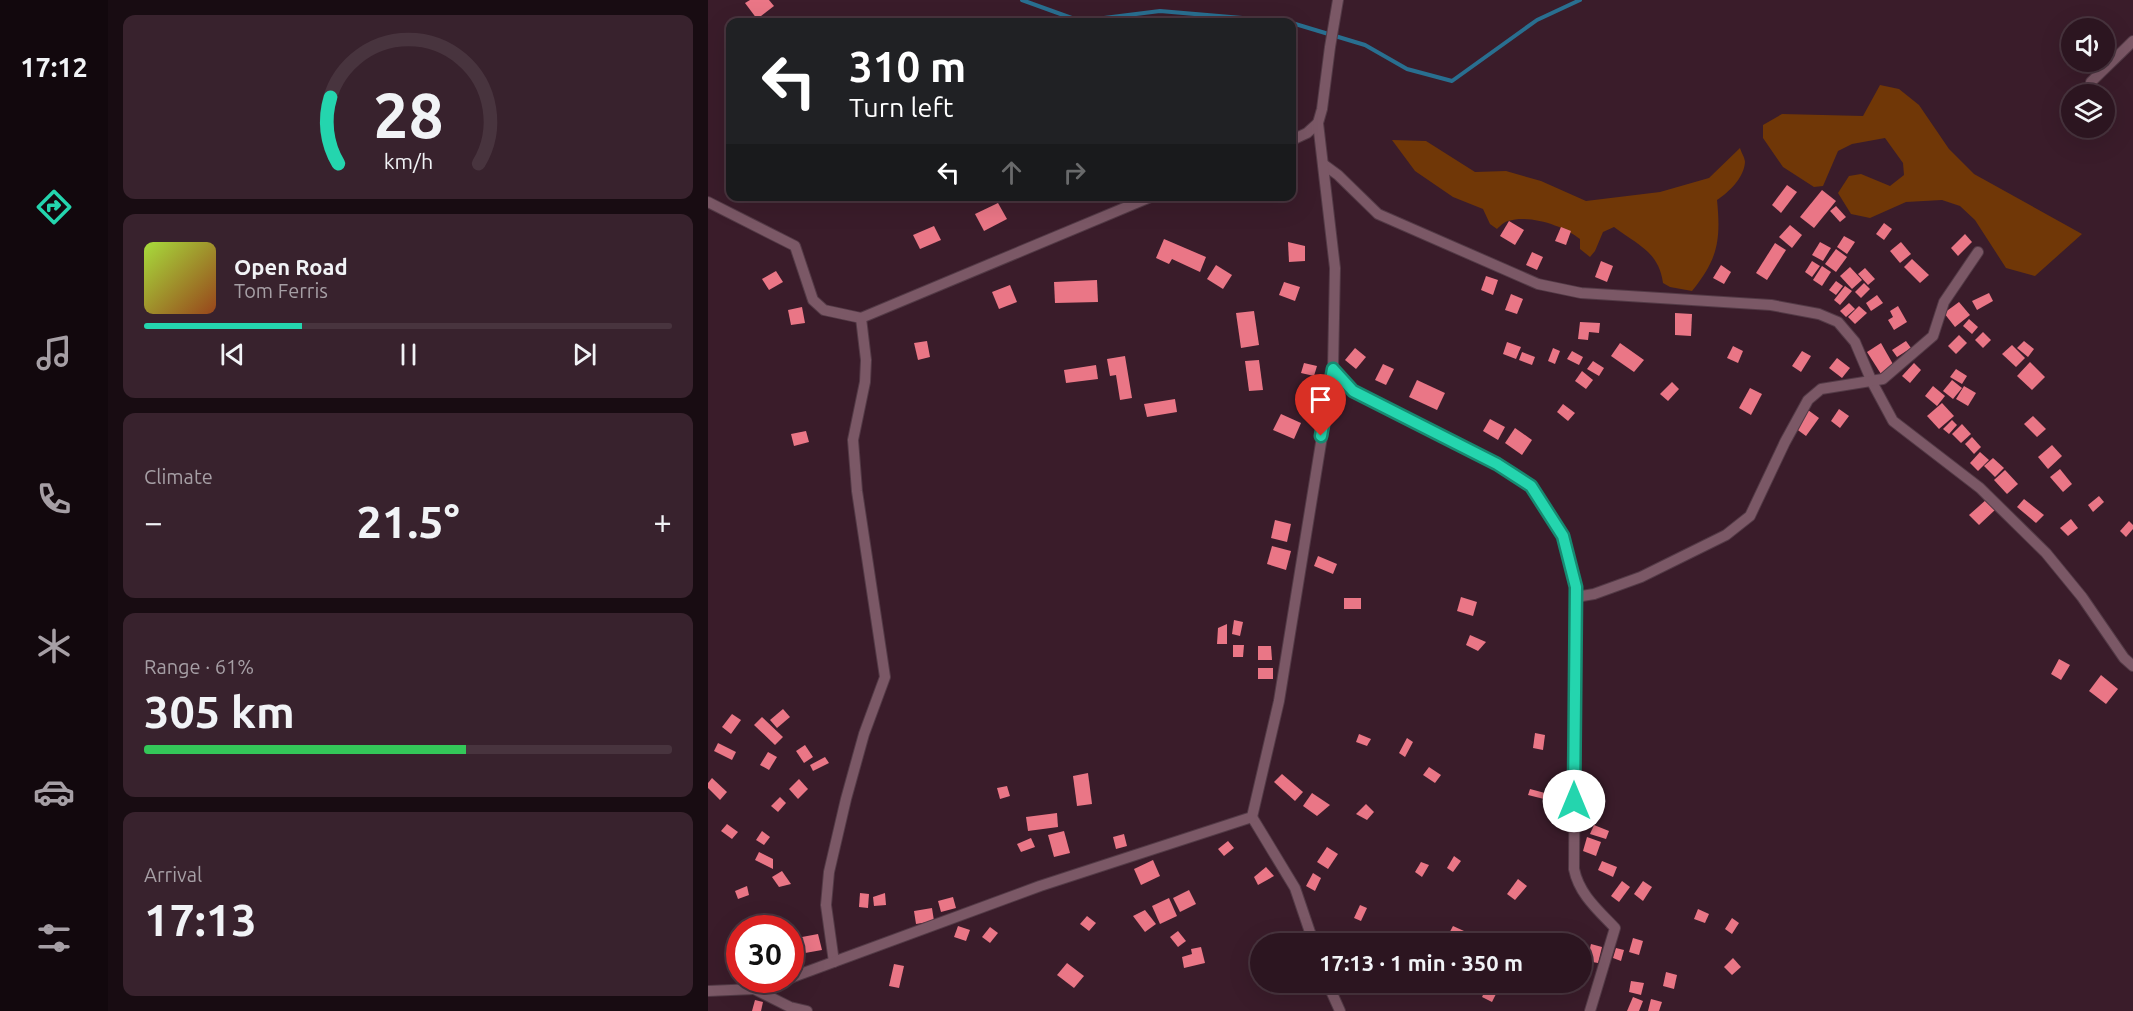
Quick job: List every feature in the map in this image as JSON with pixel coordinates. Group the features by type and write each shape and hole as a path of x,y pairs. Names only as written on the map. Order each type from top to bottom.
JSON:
{"street":[{"path":"1310,933 1294,888 1252,817 1279,701 1333,369 1335,268 1318,123 1337,18 1338,0"},
{"path":"2091,82 2133,41"},
{"path":"1296,138 1307,133 1318,123"},
{"path":"1323,164 1338,175 1378,214 1538,284 1581,293 1771,305 1819,314 1838,322 1854,342 1893,421 1980,488 2046,553 2082,597 2124,658 2133,666"},
{"path":"708,202 795,246 813,300 824,310 861,318 1141,201"},
{"path":"1576,597 1594,594 1641,577 1726,535 1750,516 1808,400 1821,388 1883,379 1933,336 1944,302 1978,252"},
{"path":"834,962 826,905 829,872 864,734 885,677 857,491 853,440 866,382 861,318"},
{"path":"1333,369 1353,391 1497,464 1531,486 1563,536 1576,587 1574,869 1576,881 1582,893 1615,928 1590,1011"},
{"path":"804,973 1041,886 1252,817"},
{"path":"708,991 726,990"},
{"path":"763,993 790,1007 807,1011"},
{"path":"1332,993 1340,1011"}],"shaded area":[{"path":"1880,85 1899,89 1919,105 1949,149 1974,174 2082,234 2035,276 2006,268 1975,220 1960,206 1942,200 1906,202 1870,218 1851,214 1838,193 1849,176 1861,174 1890,186 1904,175 1903,163 1885,138 1852,144 1838,151 1823,186 1814,187 1783,167 1763,138 1763,125 1782,114 1863,116"},
{"path":"1392,140 1426,141 1475,172 1506,171 1541,181 1586,201 1660,192 1709,178 1740,148 1745,162 1739,179 1717,200 1716,249 1701,280 1692,291 1670,287 1663,283 1661,272 1652,256 1614,227 1603,232 1590,257 1580,249 1580,239 1546,222 1517,219 1502,224 1497,229 1490,224 1483,209 1453,197 1415,171"}],"building":[{"path":"750,0 769,0 774,6 756,18 745,3"},
{"path":"1787,185 1797,192 1781,213 1772,205"},
{"path":"1822,190 1836,201 1814,228 1800,217"},
{"path":"998,203 1007,219 984,231 975,214"},
{"path":"1836,206 1846,217 1840,222 1830,211"},
{"path":"1509,221 1524,230 1515,245 1500,236"},
{"path":"1884,223 1892,229 1884,240 1876,234"},
{"path":"1790,225 1802,235 1792,248 1779,237"},
{"path":"934,226 941,240 920,249 913,235"},
{"path":"1561,227 1571,231 1566,245 1555,241"},
{"path":"1965,234 1972,242 1958,256 1951,248"},
{"path":"1844,236 1855,242 1847,254 1837,247"},
{"path":"1164,239 1206,257 1200,272 1172,259 1169,264 1156,258"},
{"path":"1288,242 1305,246 1305,261 1289,262"},
{"path":"1820,242 1831,248 1823,261 1812,255"},
{"path":"1901,242 1911,254 1900,263 1890,251"},
{"path":"1775,243 1786,250 1767,280 1756,273"},
{"path":"1836,249 1847,257 1836,272 1825,264"},
{"path":"1532,252 1543,257 1537,270 1526,265"},
{"path":"1912,259 1929,275 1920,283 1904,267"},
{"path":"1601,261 1613,266 1607,282 1595,277"},
{"path":"1812,261 1820,266 1812,277 1805,272"},
{"path":"1216,265 1232,275 1223,289 1207,279"},
{"path":"1721,265 1731,272 1724,284 1713,278"},
{"path":"1822,266 1831,272 1822,286 1813,280"},
{"path":"1850,267 1862,280 1852,289 1840,276"},
{"path":"1865,268 1875,279 1868,285 1858,274"},
{"path":"776,271 783,282 769,290 762,279"},
{"path":"1486,276 1498,280 1493,295 1481,290"},
{"path":"1097,280 1098,302 1055,303 1054,282"},
{"path":"1836,281 1843,286 1836,295 1829,290"},
{"path":"1284,282 1300,287 1295,301 1279,295"},
{"path":"1864,283 1870,289 1861,298 1855,292"},
{"path":"1010,285 1017,302 999,309 992,292"},
{"path":"1845,286 1852,291 1840,305 1834,300"},
{"path":"1989,293 1993,301 1977,310 1972,301"},
{"path":"1511,294 1523,299 1517,314 1505,310"},
{"path":"1877,295 1883,303 1871,311 1866,303"},
{"path":"1959,302 1970,315 1955,327 1944,313"},
{"path":"1849,303 1855,309 1846,317 1840,311"},
{"path":"1859,306 1867,313 1855,324 1848,317"},
{"path":"1898,306 1907,322 1894,330 1888,320 1893,317 1890,311"},
{"path":"802,307 805,323 791,325 788,310"},
{"path":"1254,311 1259,345 1241,348 1236,313"},
{"path":"1675,313 1692,314 1691,336 1675,335"},
{"path":"1969,319 1978,327 1972,334 1963,326"},
{"path":"1580,322 1600,323 1599,333 1589,332 1588,340 1578,339"},
{"path":"1983,332 1991,340 1983,348 1975,340"},
{"path":"1959,335 1967,343 1956,354 1948,346"},
{"path":"927,341 930,357 918,360 914,343"},
{"path":"1906,341 1911,348 1897,357 1892,350"},
{"path":"2024,341 2034,349 2028,357 2017,348"},
{"path":"1507,342 1521,347 1516,359 1503,354"},
{"path":"1620,343 1644,360 1634,372 1611,356"},
{"path":"1881,343 1894,366 1881,374 1867,352"},
{"path":"2012,345 2025,358 2016,367 2002,354"},
{"path":"1733,346 1743,351 1738,363 1727,358"},
{"path":"1355,348 1366,357 1356,369 1345,360"},
{"path":"1553,348 1560,351 1555,364 1548,361"},
{"path":"1572,351 1583,357 1579,365 1567,359"},
{"path":"1802,351 1811,356 1801,372 1792,366"},
{"path":"1522,352 1535,357 1532,365 1519,360"},
{"path":"1125,356 1132,398 1120,400 1116,375 1110,376 1107,359"},
{"path":"1837,358 1850,368 1842,378 1829,368"},
{"path":"1259,360 1263,390 1249,391 1245,361"},
{"path":"1593,361 1604,368 1599,376 1587,369"},
{"path":"2030,362 2045,377 2032,390 2017,376"},
{"path":"1304,363 1317,366 1314,376 1301,373"},
{"path":"1914,363 1921,370 1910,383 1902,376"},
{"path":"1383,364 1394,369 1386,385 1375,380"},
{"path":"1096,365 1098,379 1066,383 1064,370"},
{"path":"1956,369 1967,376 1962,384 1950,377"},
{"path":"1582,371 1593,380 1586,389 1575,381"},
{"path":"1417,380 1445,393 1437,410 1409,397"},
{"path":"1952,380 1962,388 1953,399 1943,391"},
{"path":"1672,382 1679,389 1668,401 1660,394"},
{"path":"1933,386 1945,396 1937,406 1925,396"},
{"path":"1964,386 1976,393 1968,406 1956,399"},
{"path":"1750,388 1762,394 1751,415 1739,408"},
{"path":"1175,399 1177,412 1147,417 1144,404"},
{"path":"1942,403 1954,416 1939,429 1927,416"},
{"path":"1563,404 1575,413 1568,421 1557,412"},
{"path":"1839,409 1849,416 1840,428 1831,421"},
{"path":"1808,410 1819,418 1806,436 1795,428"},
{"path":"1281,414 1301,423 1294,439 1273,430"},
{"path":"2033,416 2046,429 2037,437 2024,424"},
{"path":"1490,419 1505,427 1498,440 1483,431"},
{"path":"1952,420 1957,425 1949,434 1943,429"},
{"path":"1962,424 1971,434 1961,443 1952,434"},
{"path":"1515,428 1532,440 1522,455 1505,443"},
{"path":"806,431 809,442 794,446 791,434"},
{"path":"1972,437 1981,447 1974,454 1965,444"},
{"path":"2052,445 2062,456 2048,469 2038,457"},
{"path":"1980,452 1989,460 1978,471 1970,463"},
{"path":"1993,458 2004,468 1995,477 1984,466"},
{"path":"2060,469 2072,484 2063,492 2050,477"},
{"path":"2005,470 2018,484 2007,494 1994,480"},
{"path":"2099,496 2104,502 2093,512 2088,505"},
{"path":"1987,499 1996,509 1979,525 1969,515"},
{"path":"2024,499 2044,515 2036,523 2017,507"},
{"path":"2071,519 2078,528 2068,536 2060,528"},
{"path":"1275,520 1291,524 1287,542 1271,538"},
{"path":"2129,521 2133,529 2126,537 2120,531"},
{"path":"1272,546 1291,551 1286,570 1267,564"},
{"path":"1318,556 1337,564 1333,574 1314,566"},
{"path":"1461,597 1477,602 1473,616 1457,611"},
{"path":"1344,598 1361,598 1361,609 1344,609"},
{"path":"1234,620 1243,622 1240,636 1232,634"},
{"path":"1227,624 1227,644 1217,644 1218,628"},
{"path":"1470,635 1486,642 1478,651 1466,645"},
{"path":"1233,645 1244,645 1243,657 1233,657"},
{"path":"1258,646 1271,646 1272,660 1258,660"},
{"path":"2059,659 2070,665 2061,680 2051,674"},
{"path":"1258,668 1273,668 1273,679 1258,679"},
{"path":"2101,675 2118,689 2106,704 2089,691"},
{"path":"783,709 790,717 777,728 770,720"},
{"path":"732,714 741,720 731,734 722,727"},
{"path":"762,717 783,737 775,745 754,725"},
{"path":"1535,733 1545,735 1543,750 1533,748"},
{"path":"1359,734 1371,739 1367,746 1356,742"},
{"path":"1407,738 1413,742 1405,757 1399,753"},
{"path":"718,743 736,752 732,760 714,751"},
{"path":"805,745 813,757 804,763 796,751"},
{"path":"768,752 777,757 769,770 760,765"},
{"path":"825,757 829,763 813,771 810,765"},
{"path":"1429,767 1441,775 1435,783 1423,775"},
{"path":"1088,773 1092,804 1077,806 1073,776"},
{"path":"1282,774 1303,792 1295,801 1274,782"},
{"path":"712,778 727,792 720,800 708,788 708,783"},
{"path":"799,779 808,789 798,799 789,789"},
{"path":"1007,786 1010,796 1000,799 997,788"},
{"path":"1530,789 1545,793 1544,799 1528,795"},
{"path":"1312,793 1330,805 1317,816 1303,806"},
{"path":"780,797 786,803 778,812 771,806"},
{"path":"1366,804 1374,812 1367,820 1356,814"},
{"path":"1057,813 1058,827 1028,831 1026,817"},
{"path":"727,824 738,832 732,839 721,831"},
{"path":"1594,825 1609,831 1606,839 1590,834"},
{"path":"762,831 770,837 764,845 756,840"},
{"path":"1064,831 1070,853 1054,857 1048,835"},
{"path":"1124,834 1127,846 1116,849 1113,837"},
{"path":"1587,837 1601,842 1596,856 1583,851"},
{"path":"1031,838 1035,847 1021,852 1017,844"},
{"path":"1228,841 1234,848 1224,856 1218,849"},
{"path":"1327,847 1338,854 1328,869 1317,862"},
{"path":"759,852 773,859 773,869 755,860"},
{"path":"1454,856 1461,861 1453,872 1447,868"},
{"path":"1153,860 1160,876 1141,885 1134,869"},
{"path":"1602,861 1617,867 1613,877 1598,870"},
{"path":"1421,862 1429,865 1422,877 1415,872"},
{"path":"1266,867 1274,876 1258,885 1254,877"},
{"path":"782,871 791,884 779,887 772,877"},
{"path":"1313,873 1321,878 1315,891 1306,886"},
{"path":"1518,879 1527,886 1515,900 1507,894"},
{"path":"1622,881 1630,887 1619,902 1611,896"},
{"path":"1643,881 1652,887 1643,901 1634,894"},
{"path":"747,886 749,895 738,899 735,891"},
{"path":"1189,890 1196,904 1180,912 1173,898"},
{"path":"860,893 869,894 868,908 859,907"},
{"path":"885,893 886,905 874,906 873,897"},
{"path":"953,897 956,908 941,912 938,901"},
{"path":"1169,898 1177,916 1160,924 1152,906"},
{"path":"1360,905 1367,908 1361,921 1354,918"},
{"path":"932,908 934,921 916,924 914,911"},
{"path":"1698,909 1709,914 1705,923 1694,919"},
{"path":"1145,910 1156,924 1145,932 1133,916"},
{"path":"1087,916 1096,923 1089,931 1080,924"},
{"path":"1732,918 1739,923 1732,934 1725,929"},
{"path":"958,926 970,930 966,941 954,937"},
{"path":"1453,926 1464,931 1463,933 1449,933"},
{"path":"990,927 998,933 990,943 982,937"},
{"path":"1178,931 1186,941 1178,947 1170,937"},
{"path":"818,934 822,950 805,953 804,937"},
{"path":"1633,938 1643,941 1639,955 1629,952"},
{"path":"1592,944 1602,947 1598,963 1592,962"},
{"path":"1201,947 1205,963 1184,968 1182,957 1192,954 1191,949"},
{"path":"1616,948 1624,950 1621,961 1613,958"},
{"path":"1733,958 1741,967 1732,975 1724,967"},
{"path":"1067,963 1084,976 1074,988 1057,975"},
{"path":"894,964 904,966 899,988 889,986"},
{"path":"1666,972 1677,975 1674,989 1663,986"},
{"path":"1631,981 1644,983 1641,995 1629,992"},
{"path":"1484,993 1496,993 1492,1002 1482,997"},
{"path":"1633,997 1643,1001 1639,1011 1627,1011"},
{"path":"1651,999 1662,1002 1659,1011 1648,1011"},
{"path":"755,1000 763,1002 761,1011 752,1011"}],"waterway":[{"path":"1022,0 1072,18"},
{"path":"1296,24 1365,45 1407,69 1452,81 1537,20 1580,0"},
{"path":"1104,18 1160,11 1241,18"}],"route":[{"path":"1321,436 1333,369 1353,391 1497,464 1531,486 1563,536 1576,587 1574,801"}]}
